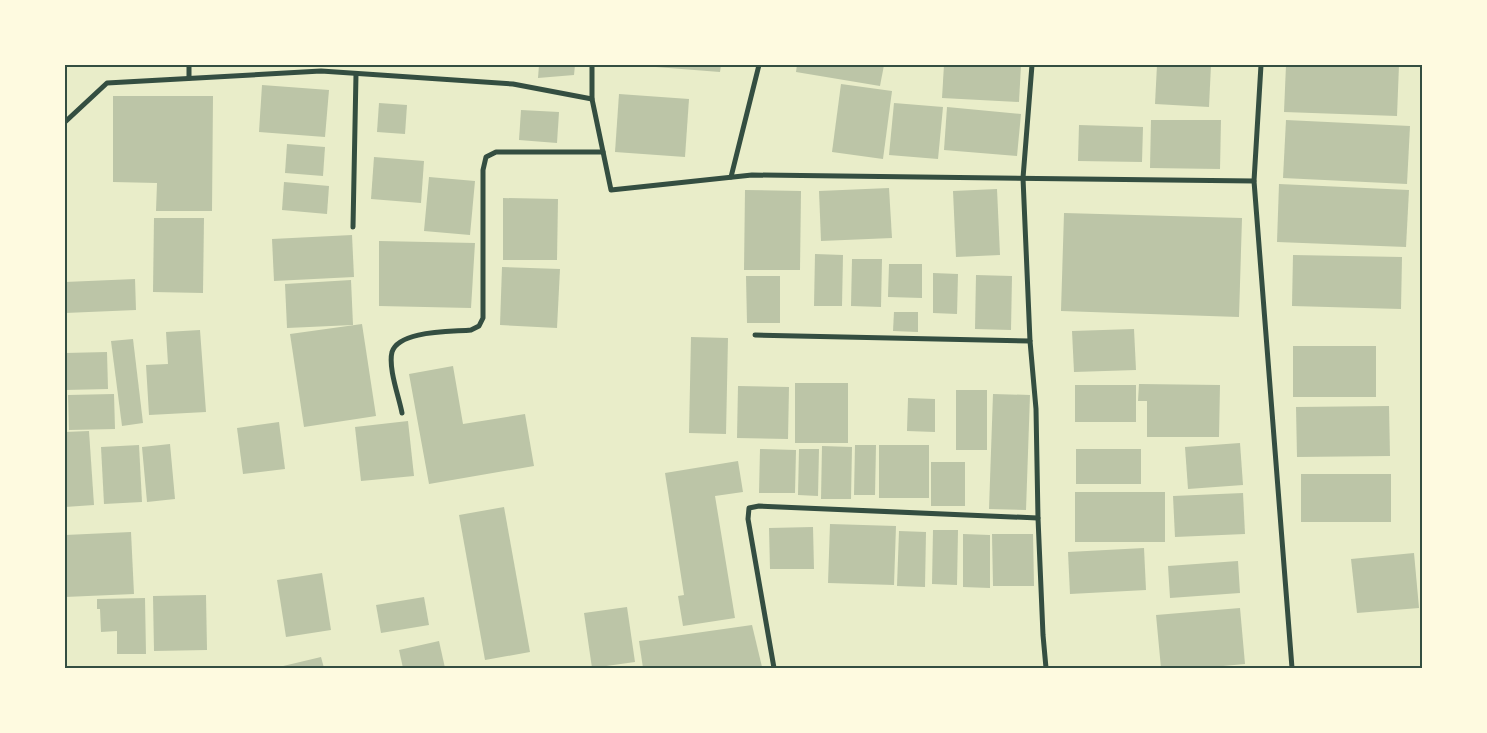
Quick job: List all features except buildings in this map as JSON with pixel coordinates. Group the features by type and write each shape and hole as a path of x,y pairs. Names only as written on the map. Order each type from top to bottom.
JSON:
{"street":[{"path":"189,65 189,78"},
{"path":"592,65 592,99 611,190 752,175 1254,181"},
{"path":"731,177 759,65"},
{"path":"1032,65 1023,178 1030,341 1036,409 1038,518 1046,668"},
{"path":"1261,65 1254,181 1292,668"},
{"path":"65,122 108,83 321,71 513,84 592,99"},
{"path":"353,227 356,74"},
{"path":"402,413 392,368 392,351 400,342 411,336 471,330 479,326 483,318 483,170 486,157 496,152 603,152"},
{"path":"754,336 1030,341"},
{"path":"774,668 748,519 749,508 759,506 1038,518"}]}
